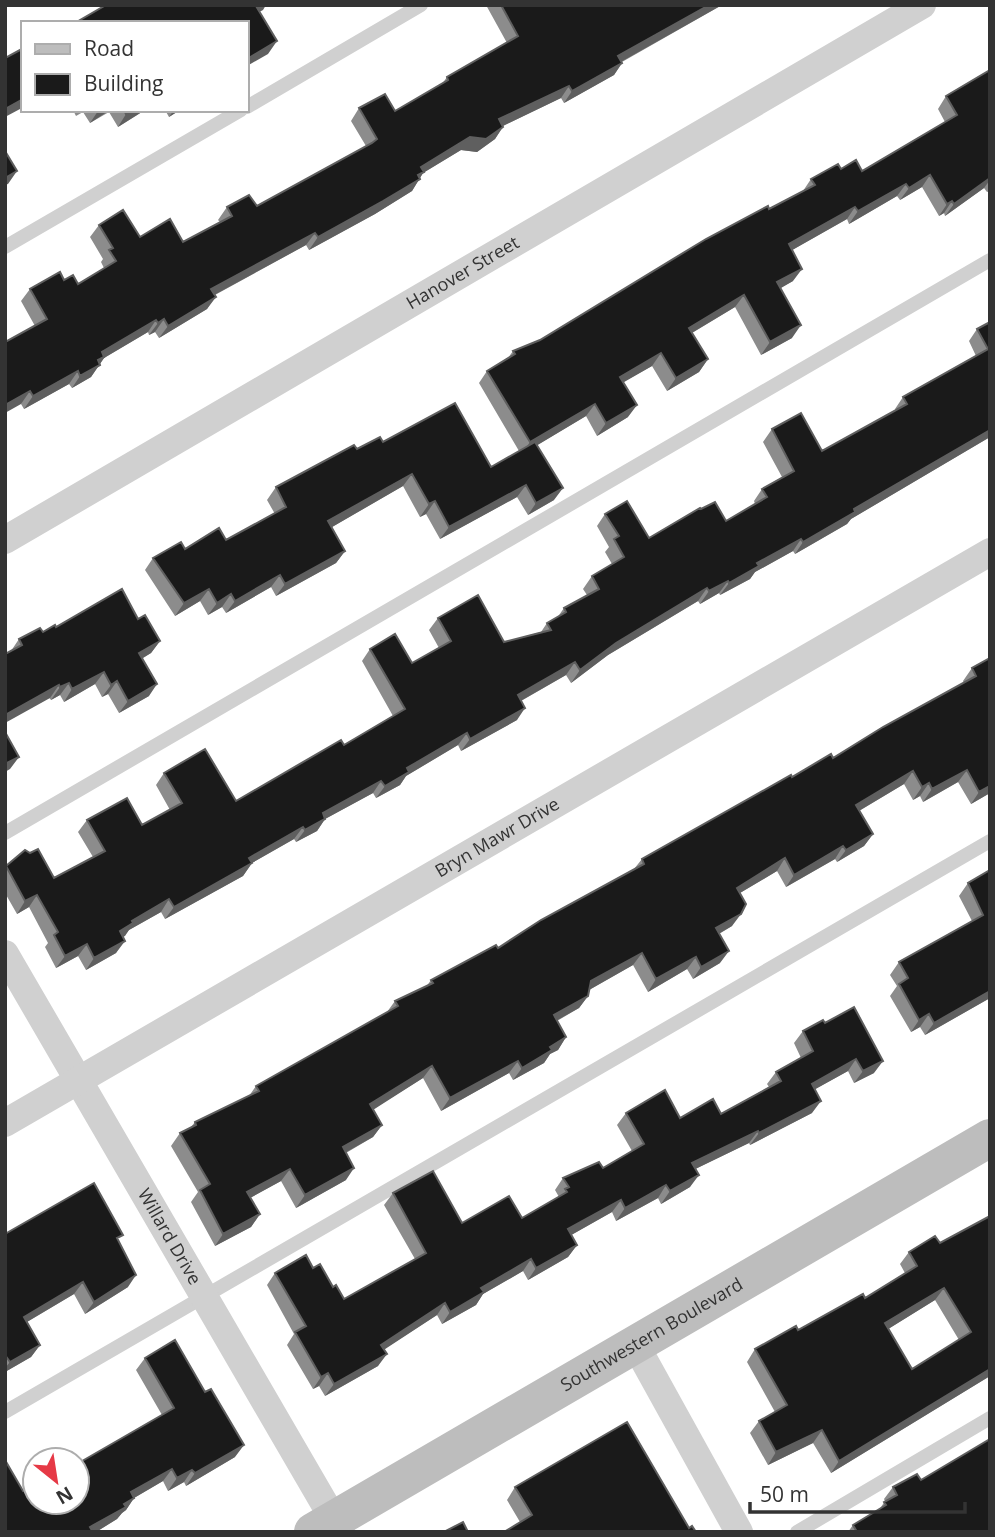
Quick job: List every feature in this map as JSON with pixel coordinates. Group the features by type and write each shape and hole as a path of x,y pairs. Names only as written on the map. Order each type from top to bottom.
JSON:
{"street":[{"name":"Hanover Street","path":"5,540 922,5"},
{"name":"Bryn Mawr Drive","path":"5,1123 990,552"},
{"name":"Willard Drive","path":"5,954 206,1297 329,1528"},
{"name":"Southwestern Boulevard","path":"329,1528 635,1344 990,1138"},
{"path":"635,1344 739,1532"}],"lane":[{"path":"248,106 421,5"},
{"path":"5,247 238,112"},
{"path":"5,833 990,260"},
{"path":"5,1412 990,841"},
{"path":"797,1532 990,1418"}],"building":[{"path":"106,5 258,5 256,6 277,41 248,58 248,21 78,21"},
{"path":"501,5 709,5 618,56 622,63 572,91 569,86 499,119 503,127 486,139 470,137 421,167 424,172 418,175 420,179 383,201 318,237 315,233 211,289 216,297 168,326 164,319 158,323 156,320 102,352 104,357 98,360 100,365 80,376 78,371 33,396 30,391 5,405 5,342 47,319 30,289 60,272 64,280 73,275 78,284 116,261 109,250 113,248 99,225 123,210 140,237 170,219 183,242 232,216 227,207 249,195 257,206 377,139 359,108 385,94 395,111 518,36"},
{"path":"21,51 21,100 5,109 5,58"},
{"path":"990,70 990,178 954,204 952,201 947,204 930,175 909,188 906,184 858,211 855,207 789,244 802,269 777,282 801,325 770,342 744,295 689,328 708,359 676,378 661,353 620,377 637,405 606,423 595,404 530,442 487,371 515,354 513,351 540,340 706,239 815,185 811,179 838,164 841,169 856,160 862,171 957,115 946,96"},
{"path":"5,151 17,171 5,178"},
{"path":"990,322 990,430 854,509 855,512 803,542 801,539 757,563 759,566 729,583 728,581 709,591 707,588 616,643 580,670 575,662 518,695 525,708 470,739 467,733 407,768 409,772 385,786 381,781 323,813 325,819 305,830 303,827 249,858 252,863 174,907 169,899 120,931 125,941 94,958 87,944 65,956 54,935 58,932 37,895 25,901 6,866 25,850 30,853 38,849 54,878 105,851 87,820 127,798 142,825 182,803 164,773 205,749 236,801 341,740 344,745 405,709 370,649 395,634 412,663 451,641 438,618 478,595 504,642 551,630 547,623 566,612 564,608 599,589 592,576 624,557 614,539 619,536 605,514 627,501 649,538 715,502 726,521 767,497 762,489 794,471 772,429 801,413 822,451 907,404 903,397 988,349 977,329"},
{"path":"455,403 491,467 535,442 563,488 536,503 526,485 449,527 435,501 429,504 412,474 328,521 345,551 285,584 280,575 235,601 231,594 217,603 209,589 184,603 153,558 181,542 185,549 219,528 226,540 286,507 276,487 354,445 357,449 380,437 383,442"},
{"path":"122,589 138,619 145,615 160,641 139,653 157,684 128,701 117,681 111,685 104,672 72,689 69,683 60,687 59,685 5,715 5,654 22,645 19,639 40,628 43,632 55,625 56,627"},
{"path":"990,658 990,786 979,792 967,770 932,789 929,783 922,787 913,771 856,805 873,834 846,850 843,846 794,875 785,858 737,888 746,904 741,914 716,928 729,951 701,967 696,957 656,979 642,953 591,981 588,996 554,1015 566,1037 550,1047 552,1050 522,1068 518,1061 450,1098 432,1066 370,1104 382,1125 343,1147 354,1168 305,1195 290,1169 247,1192 260,1214 223,1234 200,1190 210,1184 180,1133 196,1125 195,1122 259,1091 256,1086 398,1006 395,1001 433,983 431,980 496,945 498,948 541,920 644,864 642,859 791,775 792,777 831,754 833,758 976,676 972,668"},
{"path":"5,732 19,757 5,764"},
{"path":"990,870 990,991 934,1023 929,1014 919,1020 899,984 908,978 899,962 983,915 968,883"},
{"path":"854,1007 883,1061 863,1071 856,1059 812,1084 821,1101 692,1163 699,1175 670,1191 666,1185 625,1208 621,1200 568,1229 577,1245 536,1268 531,1259 481,1288 484,1292 450,1312 445,1303 381,1345 387,1354 334,1384 328,1373 321,1377 295,1332 306,1326 275,1273 306,1255 313,1268 320,1264 333,1287 336,1285 344,1299 426,1253 393,1193 433,1171 462,1223 509,1196 522,1218 567,1192 565,1189 569,1187 563,1178 599,1162 603,1168 644,1144 626,1113 665,1090 680,1118 713,1099 721,1114 781,1081 776,1072 813,1051 803,1031 823,1020 825,1023"},
{"path":"94,1183 123,1235 117,1238 136,1275 94,1302 83,1282 24,1317 40,1345 10,1362 5,1355 5,1234"},
{"path":"990,1216 990,1369 839,1461 822,1430 776,1452 759,1421 787,1405 755,1349 796,1326 798,1330 863,1294 865,1298 917,1266 909,1252 935,1236 940,1243","holes":["944,1288 971,1332 912,1369 885,1323"]},
{"path":"175,1340 205,1392 211,1389 244,1445 195,1473 192,1470 177,1478 172,1469 131,1492 134,1498 124,1504 126,1507 90,1527 93,1532 5,1532 5,1460 21,1488 21,1516 91,1516 91,1456 174,1408 145,1358"},
{"path":"627,1422 689,1528 692,1526 696,1532 504,1532 532,1515 515,1487"},
{"path":"990,1439 990,1532 857,1532 853,1525 897,1495 893,1487 917,1474 921,1480"},
{"path":"463,1522 468,1532 444,1532"}]}
